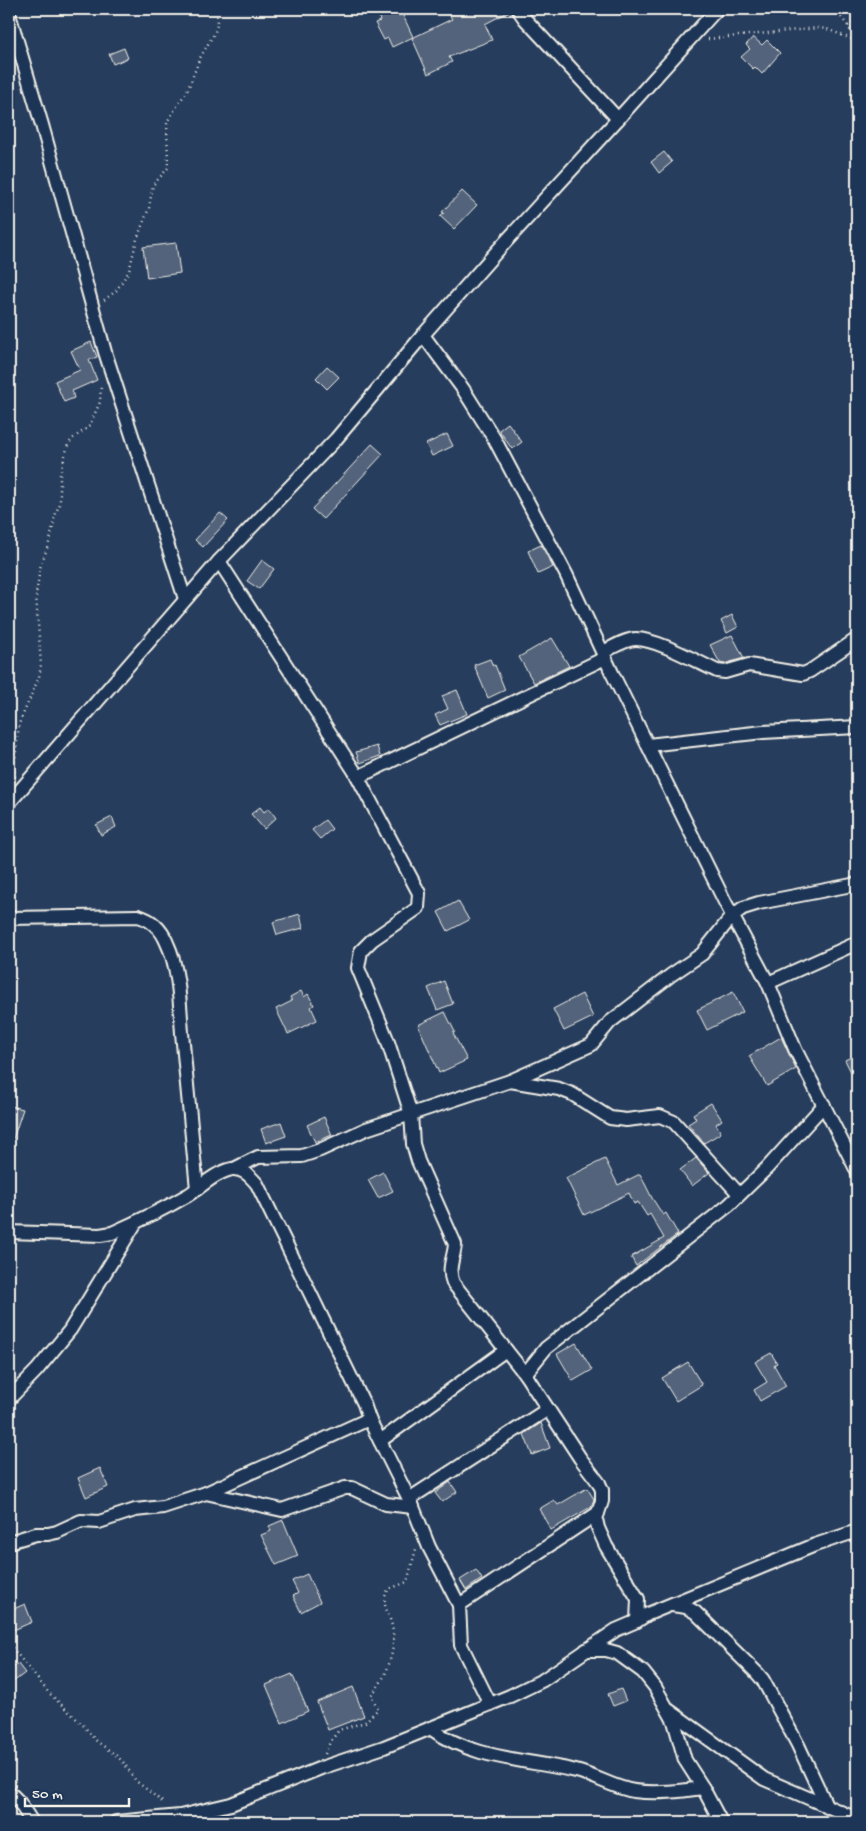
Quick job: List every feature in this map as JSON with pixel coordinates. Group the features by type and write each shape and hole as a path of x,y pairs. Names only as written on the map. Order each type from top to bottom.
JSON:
{"street":[{"path":"518,9 525,19 618,119"},
{"path":"13,798 185,599 336,439 498,249 717,9"},
{"path":"9,14 42,125 92,308 185,599"},
{"path":"423,335 463,389 495,440 566,574 732,916 768,983 795,1050 857,1171"},
{"path":"219,561 358,777 419,893 418,908 372,940 361,951 358,968 387,1039 411,1114 413,1144 418,1161 455,1244 450,1268 453,1283 525,1374 599,1483 602,1490 602,1501 596,1519 598,1528 606,1546 638,1599 637,1621"},
{"path":"358,777 604,655 623,643 636,639 660,645 717,671 725,672 749,665 803,674 857,639"},
{"path":"648,745 763,732 857,727"},
{"path":"9,1232 112,1233 196,1189 224,1171 234,1169 258,1156 302,1156 366,1129 510,1081 591,1045 610,1022 702,954 732,916 743,908 759,903 857,884"},
{"path":"9,918 138,916 149,920 159,928 173,957 177,984 196,1189"},
{"path":"768,983 857,944"},
{"path":"510,1081 559,1089 572,1094 610,1118 626,1120 660,1116 674,1122 739,1194"},
{"path":"525,1374 546,1348 729,1205 767,1168 824,1105"},
{"path":"234,1169 244,1171 257,1184 364,1404 369,1419 459,1605 461,1645 490,1704"},
{"path":"9,1399 37,1370 70,1330 136,1222"},
{"path":"380,1440 506,1350"},
{"path":"206,1493 282,1510 345,1488 352,1488 386,1504 411,1503 548,1409"},
{"path":"9,1542 36,1534 57,1532 81,1521 99,1522 135,1510 163,1507 206,1493 369,1419"},
{"path":"459,1605 598,1513"},
{"path":"116,1822 180,1816 231,1804 321,1768 384,1747 510,1696 543,1680 616,1630 648,1614 815,1545 857,1531"},
{"path":"671,1605 686,1607 695,1612 758,1672 798,1745 827,1806"},
{"path":"586,1650 606,1650 617,1653 643,1672 655,1687 674,1721 681,1752 721,1822"},
{"path":"669,1710 764,1779 857,1819"},
{"path":"430,1728 458,1746 505,1759 577,1772 627,1789 653,1792 703,1788"},
{"path":"9,1792 19,1802 32,1822"}],"path":[{"path":"92,308 116,291 130,271 137,240 149,208 153,185 168,168 167,122 188,89 200,58 217,25 217,9"},
{"path":"835,9 857,42"},
{"path":"848,26 857,21"},
{"path":"687,41 818,28 826,29 857,42"},
{"path":"13,798 19,724 39,677 41,665 36,595 40,568 60,504 60,474 68,445 72,439 89,427 100,402 101,380"},
{"path":"321,1768 326,1751 339,1730 365,1722 378,1709 371,1694 385,1674 393,1638 392,1626 384,1599 389,1589 407,1582 422,1528"},
{"path":"9,1644 49,1693 84,1726 95,1740 124,1763 136,1781 180,1816"}],"building":[{"path":"458,9 510,9 510,11 485,24 492,40 449,57 452,62 428,74 412,38 452,19 449,14"},
{"path":"391,11 392,15 401,11 413,37 392,47 388,38 384,40 375,23 380,21 379,17"},
{"path":"753,37 762,45 767,40 780,53 762,74 755,67 753,69 741,57 750,49 746,45"},
{"path":"124,48 128,58 113,64 109,54"},
{"path":"664,152 672,162 659,173 651,162"},
{"path":"462,191 477,205 454,229 440,216"},
{"path":"176,243 180,273 147,278 143,247"},
{"path":"91,342 97,357 89,360 97,380 72,391 74,398 64,402 55,381 80,370 71,351"},
{"path":"327,366 339,377 327,389 316,378"},
{"path":"508,423 522,442 512,449 499,430"},
{"path":"447,434 453,446 432,456 426,444"},
{"path":"372,444 383,454 323,519 312,509"},
{"path":"220,513 228,520 203,547 195,540"},
{"path":"541,545 553,567 538,574 528,551"},
{"path":"262,560 274,569 259,589 247,581"},
{"path":"732,615 738,627 727,633 721,621"},
{"path":"732,635 744,658 724,664 720,663 710,645"},
{"path":"552,638 569,666 534,683 519,657"},
{"path":"490,659 493,666 495,665 505,690 488,698 474,665"},
{"path":"457,690 467,714 440,725 435,715 448,709 442,696"},
{"path":"377,746 380,756 360,763 356,752"},
{"path":"260,807 264,812 269,808 276,818 264,829 251,814"},
{"path":"112,817 116,827 101,835 96,825"},
{"path":"325,820 332,829 320,839 312,830"},
{"path":"458,901 469,920 448,931 438,912"},
{"path":"300,914 303,928 277,935 273,922"},
{"path":"444,981 453,1004 437,1010 428,988"},
{"path":"301,991 304,997 308,994 314,1005 311,1007 317,1020 288,1034 276,1009 292,1001 290,997"},
{"path":"733,992 743,1012 707,1030 697,1010"},
{"path":"582,994 593,1017 564,1031 553,1009"},
{"path":"445,1012 467,1060 439,1073 418,1025"},
{"path":"781,1037 796,1069 767,1086 749,1056"},
{"path":"857,1054 857,1084 845,1060"},
{"path":"711,1103 722,1120 716,1124 721,1133 704,1143 688,1124 696,1119 693,1114"},
{"path":"11,1106 23,1109 11,1145 9,1144 9,1112"},
{"path":"324,1117 332,1135 315,1142 307,1125"},
{"path":"281,1122 286,1136 266,1143 261,1129"},
{"path":"696,1158 709,1173 692,1186 680,1170"},
{"path":"605,1159 618,1185 640,1174 652,1198 663,1215 666,1213 678,1234 636,1266 631,1257 664,1238 650,1214 647,1216 638,1202 634,1204 629,1193 584,1215 566,1178"},
{"path":"383,1172 393,1191 378,1198 368,1180"},
{"path":"576,1343 592,1370 573,1381 557,1354"},
{"path":"771,1353 777,1363 774,1365 786,1386 760,1401 754,1390 767,1382 755,1362"},
{"path":"688,1362 702,1385 676,1401 662,1378"},
{"path":"541,1423 550,1448 532,1455 524,1434"},
{"path":"100,1468 108,1487 86,1497 78,1478"},
{"path":"450,1482 457,1492 442,1502 435,1493"},
{"path":"587,1488 594,1499 591,1507 551,1530 539,1509 554,1500 558,1505"},
{"path":"283,1520 298,1556 276,1565 261,1535 271,1531 269,1526"},
{"path":"476,1570 482,1579 466,1590 460,1580"},
{"path":"307,1574 320,1602 301,1612 293,1596 298,1593 292,1581"},
{"path":"25,1604 32,1622 9,1632 9,1611"},
{"path":"18,1664 25,1673 9,1685 9,1671"},
{"path":"292,1674 308,1711 282,1723 266,1685"},
{"path":"353,1687 364,1716 328,1730 317,1702"},
{"path":"621,1689 626,1701 613,1706 608,1694"}]}
